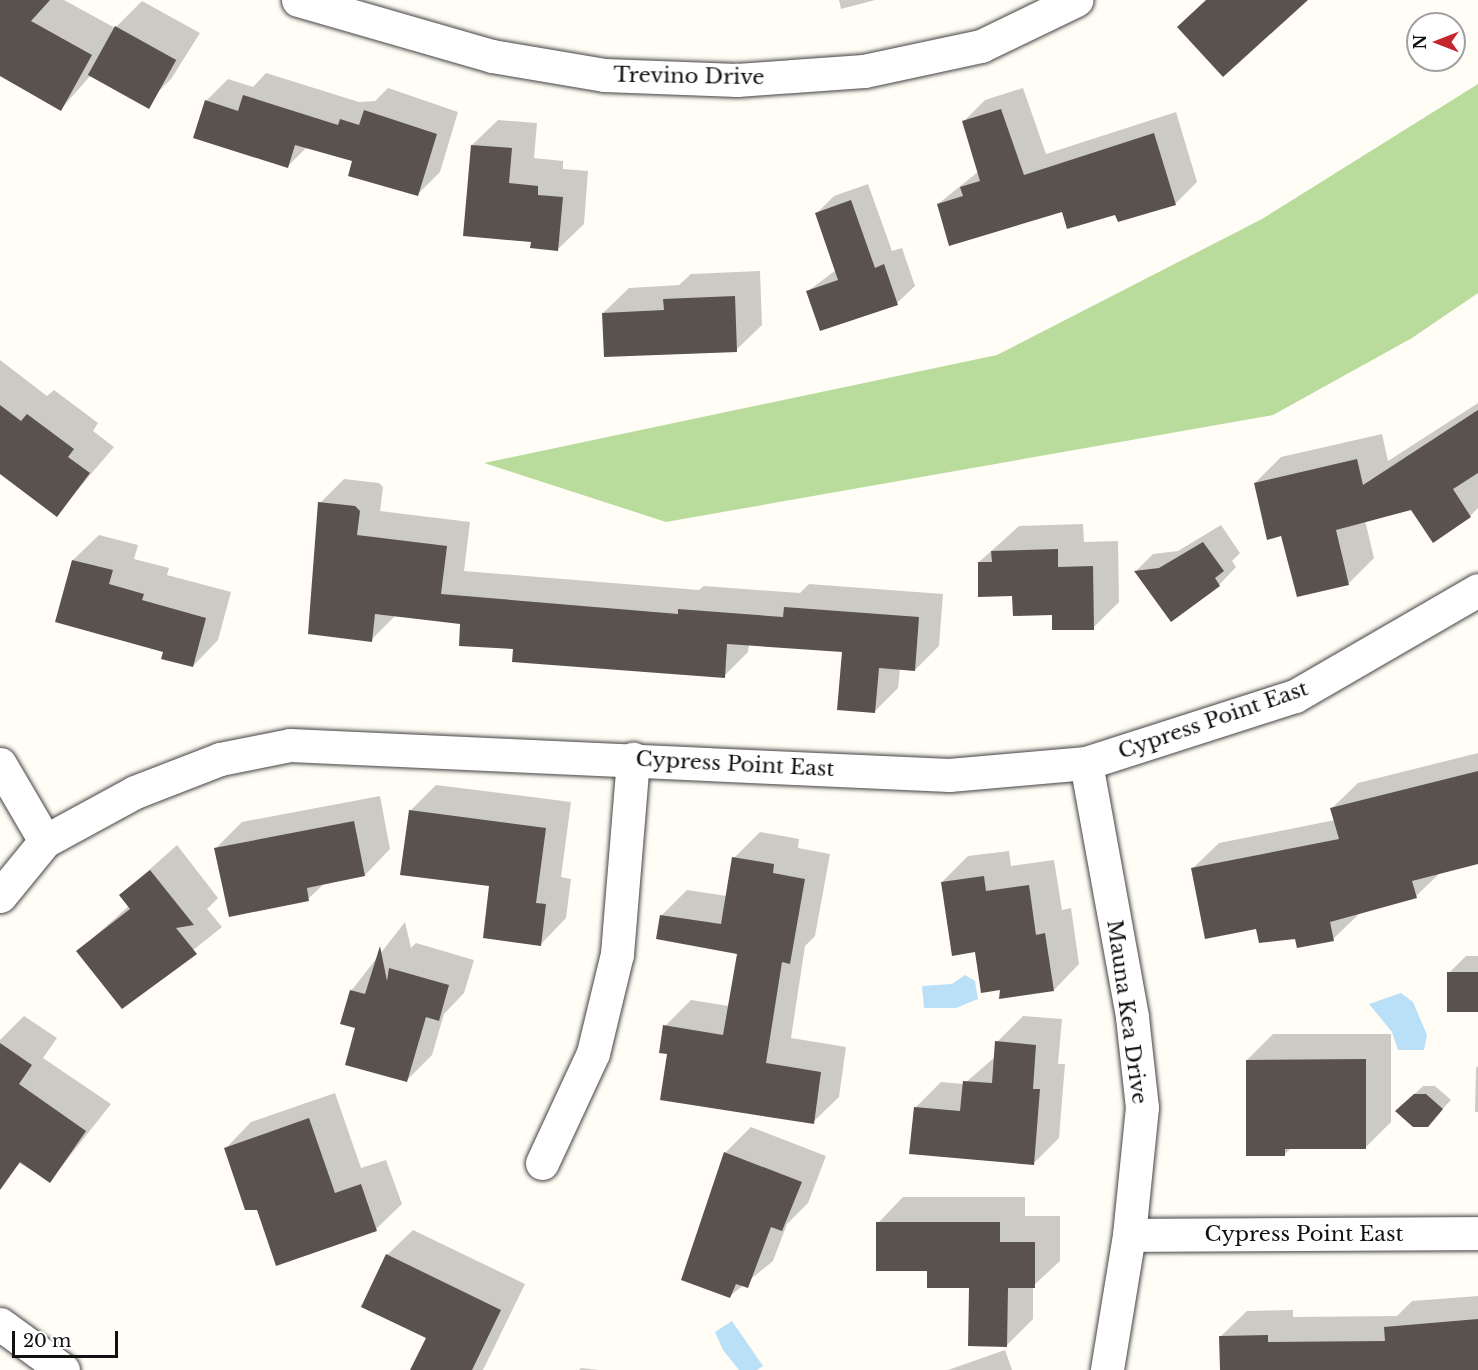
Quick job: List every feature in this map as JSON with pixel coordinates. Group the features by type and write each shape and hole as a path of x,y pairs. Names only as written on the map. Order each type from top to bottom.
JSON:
{"street":[{"name":"Trevino Drive","path":"298,0 492,56 603,75 737,80 864,71 981,46 1076,0"},
{"name":"Cypress Point East","path":"0,896 45,841 135,792 220,759 290,745 949,775 1086,763 1295,696 1478,590"},
{"path":"542,1163 593,1053 617,954 633,759"},
{"name":"Mauna Kea Drive","path":"1086,763 1132,1017 1142,1107 1129,1235 1107,1370"},
{"path":"0,764 45,841"},
{"name":"Cypress Point East","path":"1129,1235 1478,1233"},
{"path":"0,1324 46,1366"}],"green space":[{"path":"1478,84 1478,293 1412,338 1273,415 666,522 484,463 997,355 1262,219"}],"water":[{"path":"965,975 975,981 978,999 956,1008 924,1008 922,986 952,984"},
{"path":"1401,993 1413,1002 1427,1035 1424,1050 1398,1050 1392,1032 1369,1004"},
{"path":"732,1321 763,1366 757,1370 739,1370 723,1350 715,1332"}],"building":[{"path":"0,0 50,0 31,21 92,55 61,111 0,76"},
{"path":"1206,0 1308,0 1223,77 1177,27"},
{"path":"115,26 176,60 149,109 88,75"},
{"path":"243,95 338,125 340,119 359,125 364,110 437,134 418,196 348,176 352,161 295,145 288,168 193,138 205,100 238,111"},
{"path":"1001,109 1024,175 1154,133 1176,205 1118,222 1115,215 1067,229 1062,212 949,246 937,204 963,196 960,187 980,181 962,121"},
{"path":"471,145 512,148 509,183 538,186 538,195 563,197 558,251 530,248 531,242 463,236"},
{"path":"851,200 875,268 884,264 898,305 820,331 806,291 838,280 815,213"},
{"path":"735,296 737,352 604,357 602,313 664,310 663,299"},
{"path":"0,405 21,421 27,414 74,449 68,457 90,473 57,517 0,474"},
{"path":"1478,410 1478,473 1453,489 1471,517 1433,543 1411,510 1336,530 1349,585 1297,597 1281,536 1267,540 1254,483 1357,459 1363,485"},
{"path":"318,502 355,506 360,511 357,535 447,546 441,594 678,614 678,609 783,617 784,607 919,617 915,671 879,668 875,713 837,710 842,652 727,644 725,678 512,662 513,649 459,646 460,624 375,614 372,642 308,634"},
{"path":"1203,542 1224,571 1215,578 1220,586 1171,622 1134,571 1159,568"},
{"path":"1058,549 1058,567 1093,566 1094,630 1052,630 1052,615 1013,616 1012,596 978,597 978,562 992,562 991,551"},
{"path":"72,560 113,570 109,584 144,594 142,600 206,618 193,667 161,659 163,652 55,622"},
{"path":"1478,771 1478,864 1412,881 1417,898 1330,922 1334,941 1297,948 1295,939 1259,943 1256,929 1205,939 1191,868 1339,839 1330,808"},
{"path":"409,810 546,828 536,903 546,904 541,946 483,938 489,886 400,875"},
{"path":"354,821 365,876 307,888 309,901 229,917 214,848"},
{"path":"732,857 774,864 773,873 805,879 790,964 782,962 766,1063 821,1072 814,1124 660,1100 667,1054 659,1053 663,1025 723,1035 737,954 656,939 660,915 721,924"},
{"path":"150,870 194,925 176,928 197,954 122,1009 76,951 130,909 119,895"},
{"path":"984,876 986,891 1029,885 1036,935 1045,933 1054,991 999,999 1000,990 981,993 975,952 952,956 941,882"},
{"path":"380,946 387,981 389,968 449,985 439,1021 426,1017 407,1082 345,1065 355,1028 340,1024 350,990 365,994"},
{"path":"1447,972 1478,972 1478,1012 1447,1012"},
{"path":"995,1041 1036,1045 1033,1089 1040,1089 1034,1165 909,1154 914,1107 960,1111 963,1081 992,1083"},
{"path":"0,1043 32,1065 19,1084 86,1131 50,1183 20,1162 0,1190"},
{"path":"1366,1059 1366,1149 1285,1149 1285,1156 1246,1156 1246,1060"},
{"path":"1414,1094 1426,1094 1443,1109 1428,1127 1413,1127 1395,1111"},
{"path":"309,1118 335,1193 361,1184 377,1231 276,1266 257,1210 245,1210 224,1148"},
{"path":"724,1152 802,1182 782,1231 771,1227 748,1288 736,1284 730,1298 681,1280"},
{"path":"876,1222 1000,1222 1000,1242 1035,1242 1035,1288 1008,1288 1007,1347 968,1346 969,1288 927,1288 927,1271 876,1271"},
{"path":"386,1254 501,1310 472,1370 410,1370 426,1338 361,1307"},
{"path":"1478,1319 1478,1370 1220,1370 1219,1336 1268,1335 1268,1342 1385,1341 1384,1327"}]}
